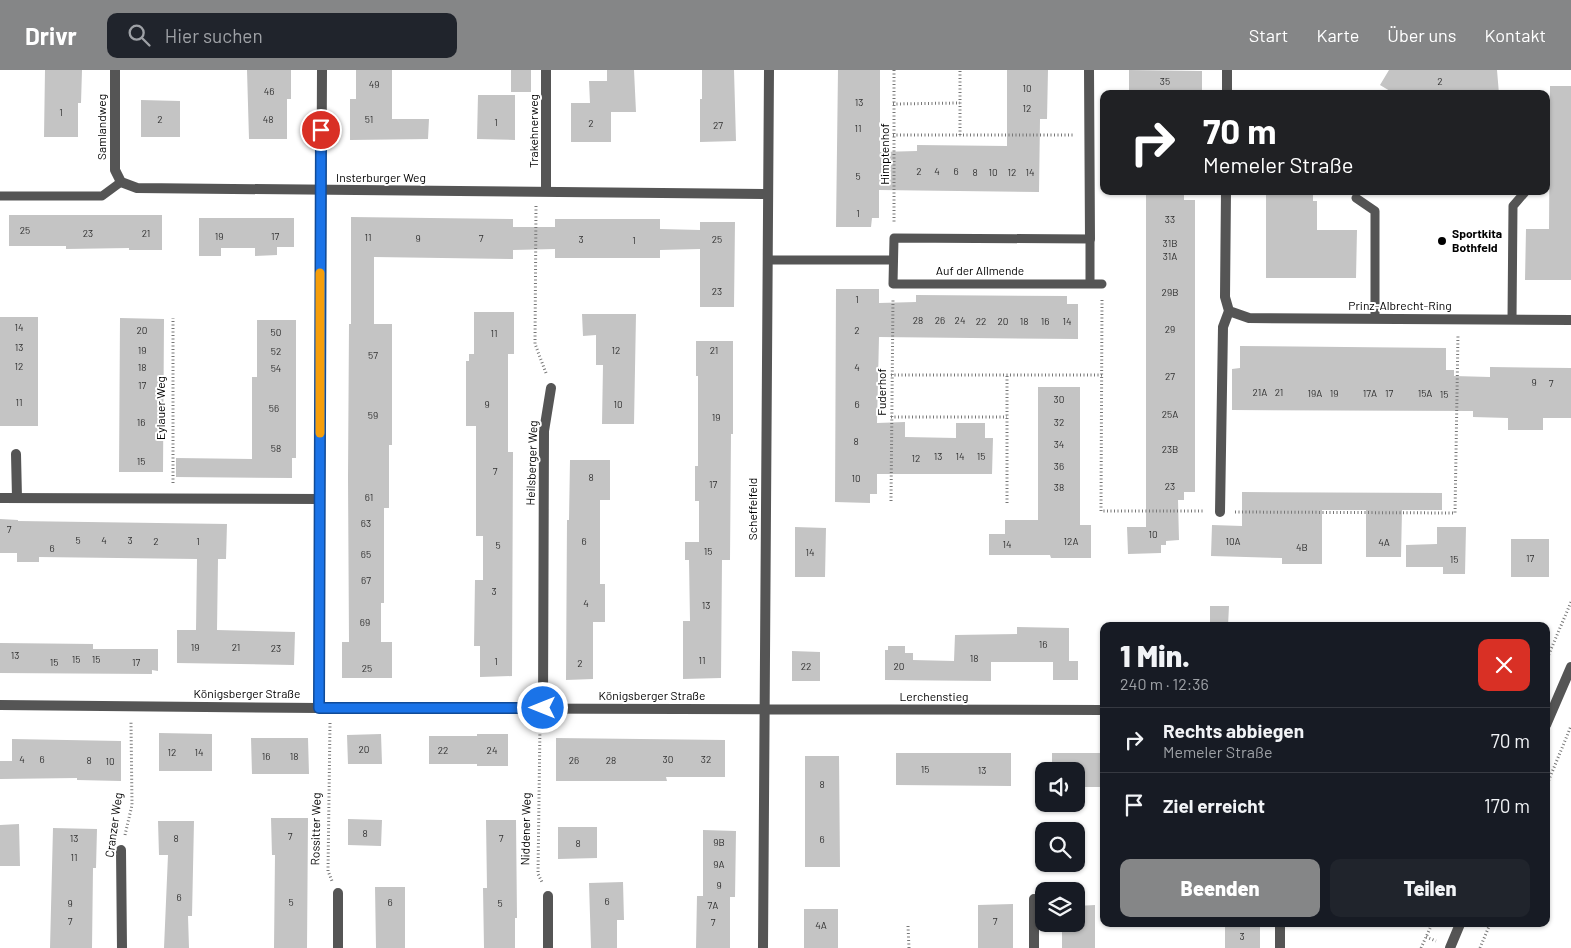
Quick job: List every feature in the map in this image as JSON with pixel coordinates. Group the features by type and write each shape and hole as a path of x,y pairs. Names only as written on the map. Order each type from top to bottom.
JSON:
{"street":[{"name":"Samlandweg","path":"115,70 115,170 121,182"},
{"path":"319,708 322,70"},
{"name":"Trakehnerweg","path":"541,192 546,70"},
{"name":"Scheffelfeld","path":"763,948 769,70"},
{"path":"1089,70 1090,239"},
{"path":"1227,70 1227,90"},
{"name":"Insterburger Weg","path":"121,182 137,188 768,194"},
{"path":"1220,512 1223,327 1230,311 1225,297 1226,195"},
{"name":"Prinz-Albrecht-Ring","path":"1230,311 1249,318 1571,320"},
{"name":"Heilsberger Weg","path":"541,708 544,431 551,388"},
{"path":"16,454 17,498"},
{"path":"0,498 320,499"},
{"path":"1550,710 1571,667"},
{"name":"Königsberger Straße","path":"0,705 764,709"},
{"name":"Lerchenstieg","path":"764,709 1100,710"},
{"name":"Cranzer Weg","path":"121,850 122,948"},
{"path":"338,893 338,948"},
{"path":"548,896 548,948"},
{"path":"1034,899 1034,948"},
{"path":"1280,927 1280,948"},
{"path":"1450,948 1459,927"}],"lane":[{"path":"0,196 102,196 121,182"},
{"path":"1512,320 1513,206 1523,195"},
{"path":"1356,198 1375,211 1375,318"},
{"path":"893,284 894,238 1090,239 1090,284"},
{"path":"768,260 893,260"},
{"name":"Auf der Allmende","path":"893,284 1102,284"}],"path":[{"name":"Himptenhof","path":"894,70 894,238"},
{"path":"960,70 960,135"},
{"path":"893,104 960,103"},
{"path":"893,135 1088,135"},
{"path":"541,192 535,344 551,388"},
{"name":"Fuderhof","path":"891,501 893,284"},
{"path":"1102,284 1101,511 1455,513 1459,319"},
{"name":"Eylauer Weg","path":"173,498 174,318"},
{"path":"891,375 1102,375"},
{"path":"1007,375 1007,503"},
{"path":"891,417 1007,417"},
{"path":"1550,652 1571,602"},
{"name":"Cranzer Weg","path":"121,850 132,805 131,706"},
{"name":"Rossitter Weg","path":"330,707 328,871 338,893"},
{"name":"Niddener Weg","path":"541,708 538,874 548,896"},
{"path":"1550,777 1571,726"},
{"path":"908,926 908,948"},
{"path":"1421,948 1431,927"},
{"path":"1480,948 1489,927"}],"building":[{"path":"45,70 82,70 81,103 78,103 78,137 44,137"},
{"path":"247,70 291,70 291,99 287,99 287,139 249,139"},
{"path":"356,70 392,70 392,119 429,119 428,139 350,140 350,99 356,99"},
{"path":"511,70 531,70 531,92 511,92"},
{"path":"607,70 634,70 636,112 611,112 611,142 571,142 571,103 590,103 589,81 607,81"},
{"path":"702,70 734,70 736,141 700,142"},
{"path":"838,70 880,70 880,152 917,151 917,145 1007,146 1007,70 1048,70 1047,119 1040,119 1039,192 879,190 879,218 872,218 871,227 836,227"},
{"path":"1129,70 1202,71 1202,90 1129,90"},
{"path":"1389,70 1497,70 1499,90 1388,90 1380,85"},
{"path":"1550,86 1571,86 1571,280 1525,280 1526,229 1549,229"},
{"path":"478,95 515,95 515,140 477,139"},
{"path":"141,100 180,101 180,137 141,137"},
{"path":"1146,195 1184,195 1184,200 1195,200 1195,492 1184,492 1184,500 1178,500 1179,540 1166,541 1166,545 1161,545 1161,553 1128,554 1127,527 1146,527"},
{"path":"1266,195 1313,195 1313,201 1317,201 1317,230 1357,230 1356,278 1266,278"},
{"path":"9,215 162,215 162,250 129,250 129,248 66,249 66,246 9,246"},
{"path":"351,217 513,219 513,227 555,227 555,219 660,219 660,229 700,230 700,222 735,222 734,307 700,307 700,249 660,250 660,258 555,258 555,249 513,250 513,259 374,257 374,324 392,324 392,445 389,445 389,508 384,508 384,603 381,603 381,642 392,642 392,678 342,678 342,642 349,642 348,477"},
{"path":"199,218 294,218 294,247 277,247 277,255 255,256 255,248 221,248 221,256 199,256"},
{"path":"836,289 879,289 879,303 916,302 916,295 1067,296 1067,304 1078,304 1078,339 879,337 877,423 905,422 905,437 956,438 956,423 985,423 985,438 993,438 992,474 877,474 877,494 870,494 870,503 835,502"},
{"path":"474,312 514,312 514,354 508,354 508,452 513,452 512,676 480,677 480,646 474,646 475,580 483,580 483,536 476,536 476,426 466,426 466,361 469,361 469,354 474,354"},
{"path":"582,314 636,314 634,424 602,424 603,365 596,365 596,335 583,336"},
{"path":"0,317 38,317 38,426 0,426"},
{"path":"120,318 164,319 163,472 119,472"},
{"path":"257,320 296,320 296,458 292,458 292,478 176,477 176,458 252,459 252,377 257,377"},
{"path":"696,341 733,341 730,560 722,560 721,678 683,679 683,621 690,621 689,560 685,560 685,542 699,542 699,501 695,501 695,466 698,466"},
{"path":"1240,346 1446,348 1446,370 1454,370 1454,376 1490,377 1490,367 1571,368 1571,418 1543,418 1543,430 1508,430 1508,418 1473,417 1473,411 1232,410 1232,369 1240,368"},
{"path":"1038,387 1080,387 1080,525 1091,525 1091,558 1051,558 1050,555 989,555 989,534 1005,534 1005,520 1038,520"},
{"path":"570,460 610,460 610,500 600,500 600,584 605,584 605,622 593,622 593,679 566,680 567,520 569,520"},
{"path":"1242,492 1442,493 1442,510 1402,510 1401,557 1366,557 1366,510 1322,510 1322,564 1282,564 1282,558 1211,556 1212,525 1242,526"},
{"path":"0,519 18,521 227,524 226,559 218,559 217,630 295,632 294,665 177,663 177,630 196,630 197,559 39,557 39,562 17,562 17,553 0,553"},
{"path":"795,527 826,528 825,577 795,577"},
{"path":"1437,527 1466,527 1465,574 1443,574 1443,567 1406,567 1406,545 1437,544"},
{"path":"1511,539 1549,539 1549,577 1511,577"},
{"path":"1210,606 1229,606 1228,622 1210,622"},
{"path":"1017,627 1069,628 1069,661 1078,661 1078,680 1053,680 1053,662 991,662 991,681 885,680 885,650 888,650 888,646 905,646 905,653 913,653 913,660 954,661 955,635 1017,634"},
{"path":"0,643 93,644 93,649 158,649 158,671 152,670 152,674 0,673"},
{"path":"792,651 820,652 820,681 792,681"},
{"path":"159,733 212,734 212,771 159,771"},
{"path":"381,734 382,764 348,764 347,735"},
{"path":"477,734 508,734 508,766 429,764 429,736 477,736"},
{"path":"251,738 308,738 309,774 252,774"},
{"path":"556,738 725,740 725,777 666,777 667,781 556,781"},
{"path":"12,739 121,741 121,781 77,780 77,778 0,779 0,761 12,761"},
{"path":"896,753 1011,753 1011,786 896,785"},
{"path":"1052,753 1100,753 1100,787 1085,787 1085,762 1052,762"},
{"path":"805,756 839,756 840,867 805,867"},
{"path":"271,818 308,818 307,948 274,948 275,855 272,855"},
{"path":"348,819 382,820 381,846 348,845"},
{"path":"486,820 516,820 517,918 515,918 515,948 484,948 483,888 487,888"},
{"path":"158,821 194,821 192,916 188,916 189,948 164,948 168,855 159,855"},
{"path":"19,824 20,866 0,866 0,825"},
{"path":"558,827 597,827 597,858 558,859"},
{"path":"53,828 97,829 96,868 93,868 92,948 50,948"},
{"path":"703,830 736,831 735,897 730,897 730,948 696,948 697,896 703,896"},
{"path":"623,882 624,920 617,920 617,948 591,948 589,883"},
{"path":"375,887 405,887 405,948 376,948"},
{"path":"1013,904 1013,948 978,948 978,905"},
{"path":"1095,905 1095,948 1062,948 1062,932 1085,932 1085,906"},
{"path":"804,909 838,909 838,948 804,948"},
{"path":"1225,927 1260,927 1260,948 1225,948"}],"slow traffic":[{"path":"320,273 320,433"}],"place":[{"name":"Sportkita Bothfeld","path":"1442,241"}],"route":[{"path":"321,130 319,708 543,708"}]}
